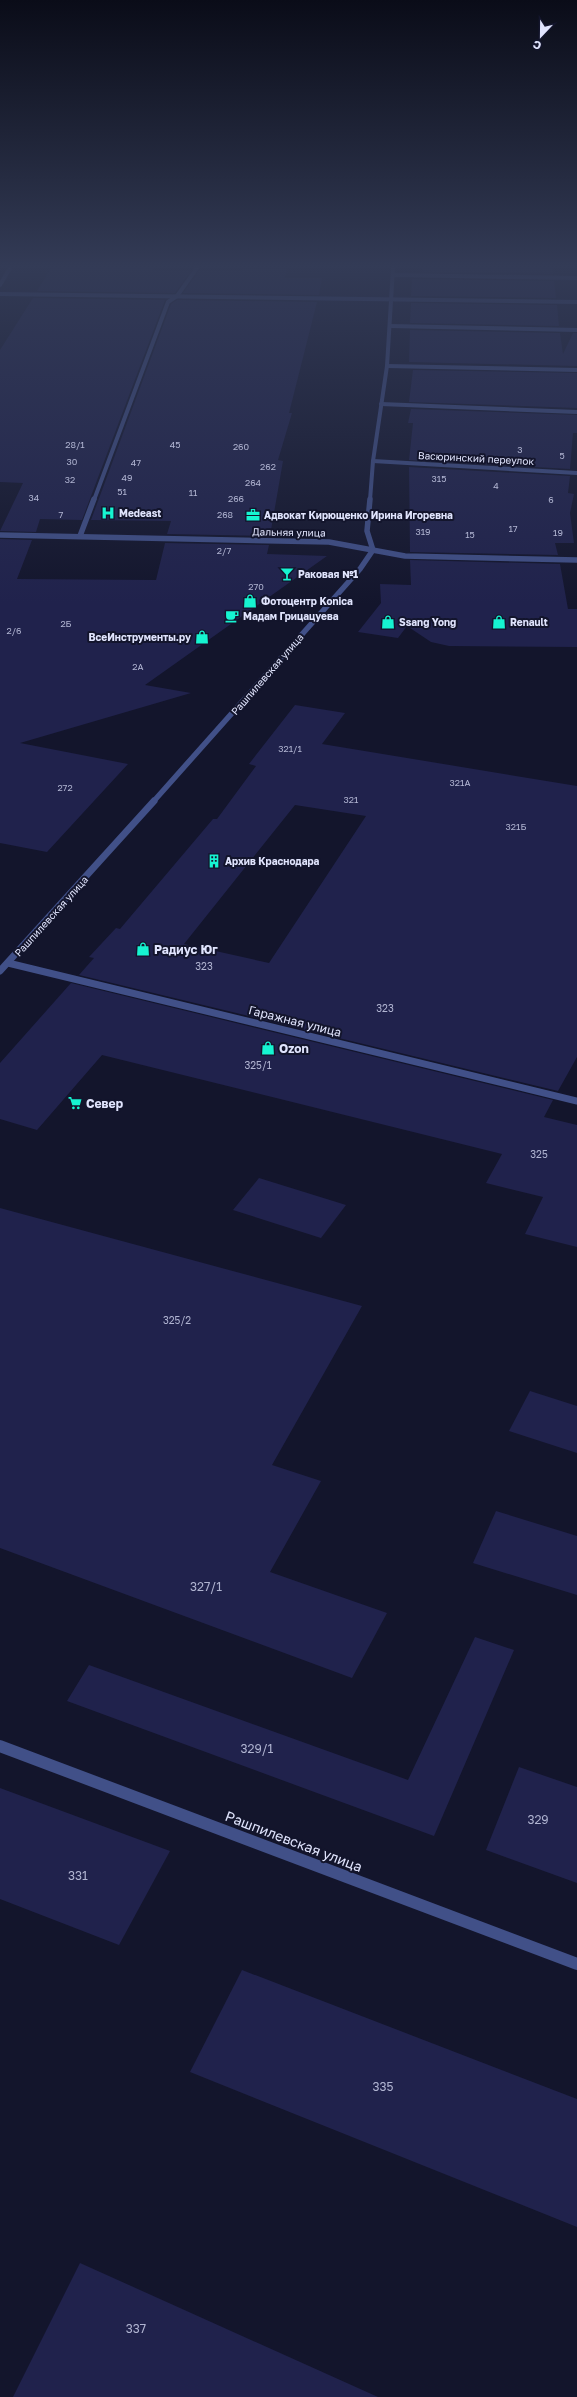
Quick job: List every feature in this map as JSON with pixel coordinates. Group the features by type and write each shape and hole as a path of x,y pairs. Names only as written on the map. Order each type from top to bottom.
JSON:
{"street":[{"path":"80,536 139,380"},
{"path":"373,550 367,531 373,462 385,380"},
{"path":"381,404 577,412"},
{"name":"Васюринский переулок","path":"373,462 577,473"},
{"name":"Дальняя улица","path":"0,535 329,542 405,556 577,560"},
{"name":"Рашпилевская улица","path":"0,971 242,704 360,568 373,550"},
{"name":"Гаражная улица","path":"8,963 577,1101"},
{"name":"Рашпилевская улица","path":"0,1746 577,1964"}],"building":[{"path":"0,380 135,380 82,520 40,519 36,532 0,531 23,483 0,482"},
{"path":"143,380 297,380 289,413 292,413 278,460 283,461 270,536 167,534 171,521 91,520"},
{"path":"412,380 577,380 577,408 409,402"},
{"path":"411,409 577,415 577,433 573,433 570,469 409,460 413,423 408,423"},
{"path":"409,467 570,476 568,493 574,494 570,513 574,543 555,543 558,555 410,552"},
{"path":"0,539 32,540 17,579 156,580 165,543 269,545 267,554 327,556 145,685 191,693 20,743 128,764 47,852 0,843"},
{"name":"Renault","path":"410,560 560,564 568,609 577,609 577,647 449,646 431,642 407,626 398,638 358,632 381,603 380,584 411,585"},
{"path":"295,705 345,713 322,744 577,786 577,1057 558,1091 79,975 94,958 89,957 116,928 120,929 213,819 217,819 256,766 249,764","holes":["295,805 366,816 269,963 184,944"]},
{"path":"71,983 553,1100 544,1117 577,1125 577,1247 525,1234 543,1197 486,1183 502,1154 102,1055 37,1130 0,1119 0,1063"},
{"path":"259,1178 346,1205 321,1238 233,1210"},
{"path":"0,1208 362,1306 272,1465 321,1481 270,1572 387,1613 352,1678 0,1548"},
{"path":"530,1391 577,1406 577,1453 509,1431"},
{"path":"496,1511 577,1536 577,1595 473,1563"},
{"path":"475,1637 514,1650 434,1836 67,1701 89,1665 408,1780"},
{"path":"519,1767 577,1787 577,1883 486,1850"},
{"path":"0,1788 170,1851 119,1945 0,1899"},
{"path":"242,1970 577,2099 577,2227 190,2072"},
{"path":"80,2263 378,2397 13,2397"}],"place":[{"name":"Medeast","path":"108,513"},
{"name":"Адвокат Кирющенко Ирина Игоревна","path":"253,515"},
{"name":"Раковая №1","path":"287,574"},
{"name":"Фотоцентр Konica","path":"250,601"},
{"name":"Мадам Грицацуева","path":"232,616"},
{"name":"Ssang Yong","path":"388,622"},
{"name":"Renault","path":"499,622"},
{"name":"ВсеИнструменты.ру","path":"202,637"},
{"name":"Архив Краснодара","path":"214,861"},
{"name":"Радиус Юг","path":"143,949"},
{"name":"Ozon","path":"268,1048"},
{"name":"Север","path":"75,1103"}]}
